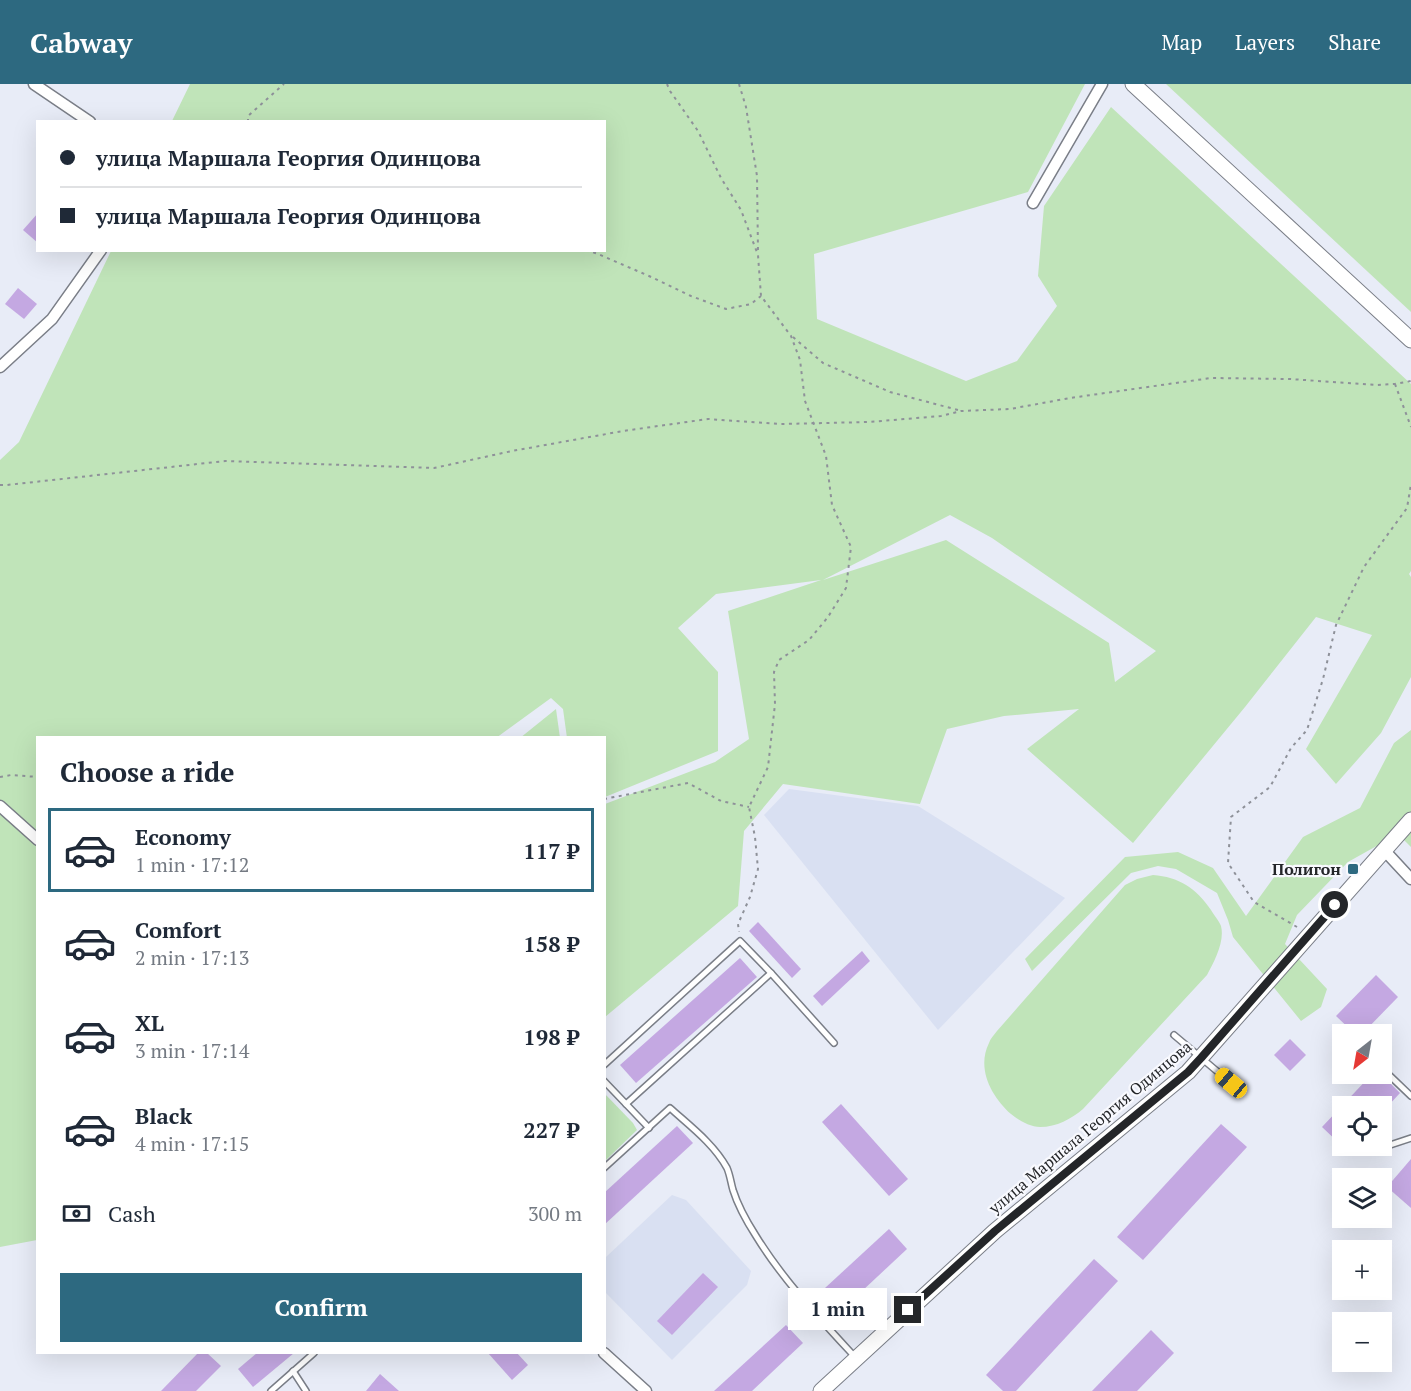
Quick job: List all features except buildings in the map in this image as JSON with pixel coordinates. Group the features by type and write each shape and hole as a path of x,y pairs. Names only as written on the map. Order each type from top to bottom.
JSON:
{"street":[{"path":"34,84 87,120"},
{"path":"1033,203 1102,84"},
{"path":"1133,84 1411,340"},
{"path":"0,367 52,319 100,252"},
{"path":"0,806 36,838"},
{"name":"улица Маршала Георгия Одинцова","path":"821,1391 995,1231 1188,1072 1411,820"},
{"path":"1384,850 1411,879"},
{"path":"605,1354 646,1391"}],"lane":[{"path":"606,1063 740,941 834,1043"},
{"path":"626,1104 771,973"},
{"path":"1174,1035 1231,1083"},
{"path":"1392,1078 1411,1096"},
{"path":"606,1083 649,1128"},
{"path":"606,1166 670,1108 718,1155 727,1169 738,1203 756,1237 812,1310 856,1358"},
{"path":"1392,1144 1411,1138"},
{"path":"271,1391 313,1354"},
{"path":"293,1371 306,1391"}],"path":[{"path":"248,120 249,116 284,84"},
{"path":"668,84 670,91 699,131 721,178 741,210 758,255"},
{"path":"739,84 746,107 757,176 761,296 791,336 823,363 890,392 961,411"},
{"path":"592,252 726,309 751,304 761,296"},
{"path":"740,941 738,924 750,897 758,869 749,807 768,767 775,704 774,672 779,660 809,640 828,617 846,588 851,547 832,505 826,456 805,401 800,360 791,336"},
{"path":"0,485 225,461 434,468 623,431 708,419 780,424 869,422 941,416 961,411 1010,409 1211,378 1290,379 1377,385 1411,381"},
{"path":"1395,384 1411,427"},
{"path":"1310,934 1254,902 1228,863 1231,817 1270,787 1291,748 1307,730 1323,679 1336,625 1364,567 1407,508 1411,484"},
{"path":"0,777 11,775 36,777"},
{"path":"606,799 688,783 721,801 749,807"}],"shaded area":[{"path":"789,789 918,806 1065,898 938,1030 764,815"},
{"path":"672,1195 686,1200 751,1271 747,1285 672,1360 606,1293 606,1257"}],"green space":[{"path":"190,84 1085,84 1028,192 814,254 817,319 966,381 1017,361 1057,306 1038,276 1044,206 1111,107 1411,384 1411,571 1409,574 1411,577 1411,677 1381,733 1336,784 1306,749 1372,635 1316,617 1133,843 1027,749 1079,709 1004,716 947,729 920,804 783,784 744,831 738,906 606,1016 606,804 715,762 749,739 728,611 821,580 716,594 678,628 718,672 718,751 606,797 606,736 567,736 563,709 551,698 499,736 36,736 36,1240 0,1247 0,460 19,442 111,252 606,252 606,120 172,120","holes":["950,515 992,538 1156,651 1115,682 1109,643 946,540 823,580"]},
{"path":"1166,84 1411,84 1411,312"},
{"path":"556,709 560,736 522,736"},
{"path":"1411,730 1411,847 1398,834 1348,862 1297,915 1285,944 1327,989 1321,1007 1301,1021 1233,937 1217,893 1176,869 1158,866 1131,873 1032,971 1025,959 1125,857 1178,852 1213,868 1246,916 1303,837 1360,808 1394,743"},
{"path":"1153,875 1171,878 1186,885 1205,902 1219,922 1222,932 1221,939 1210,970 1083,1109 1069,1119 1052,1126 1036,1127 1024,1123 1004,1107 988,1082 984,1063 990,1040 1125,885"},
{"path":"606,1095 633,1123 637,1130 606,1160"}],"place":[{"name":"Полигон","path":"1353,869"}],"route":[{"path":"908,1310 995,1231 1188,1072 1335,905"}]}
